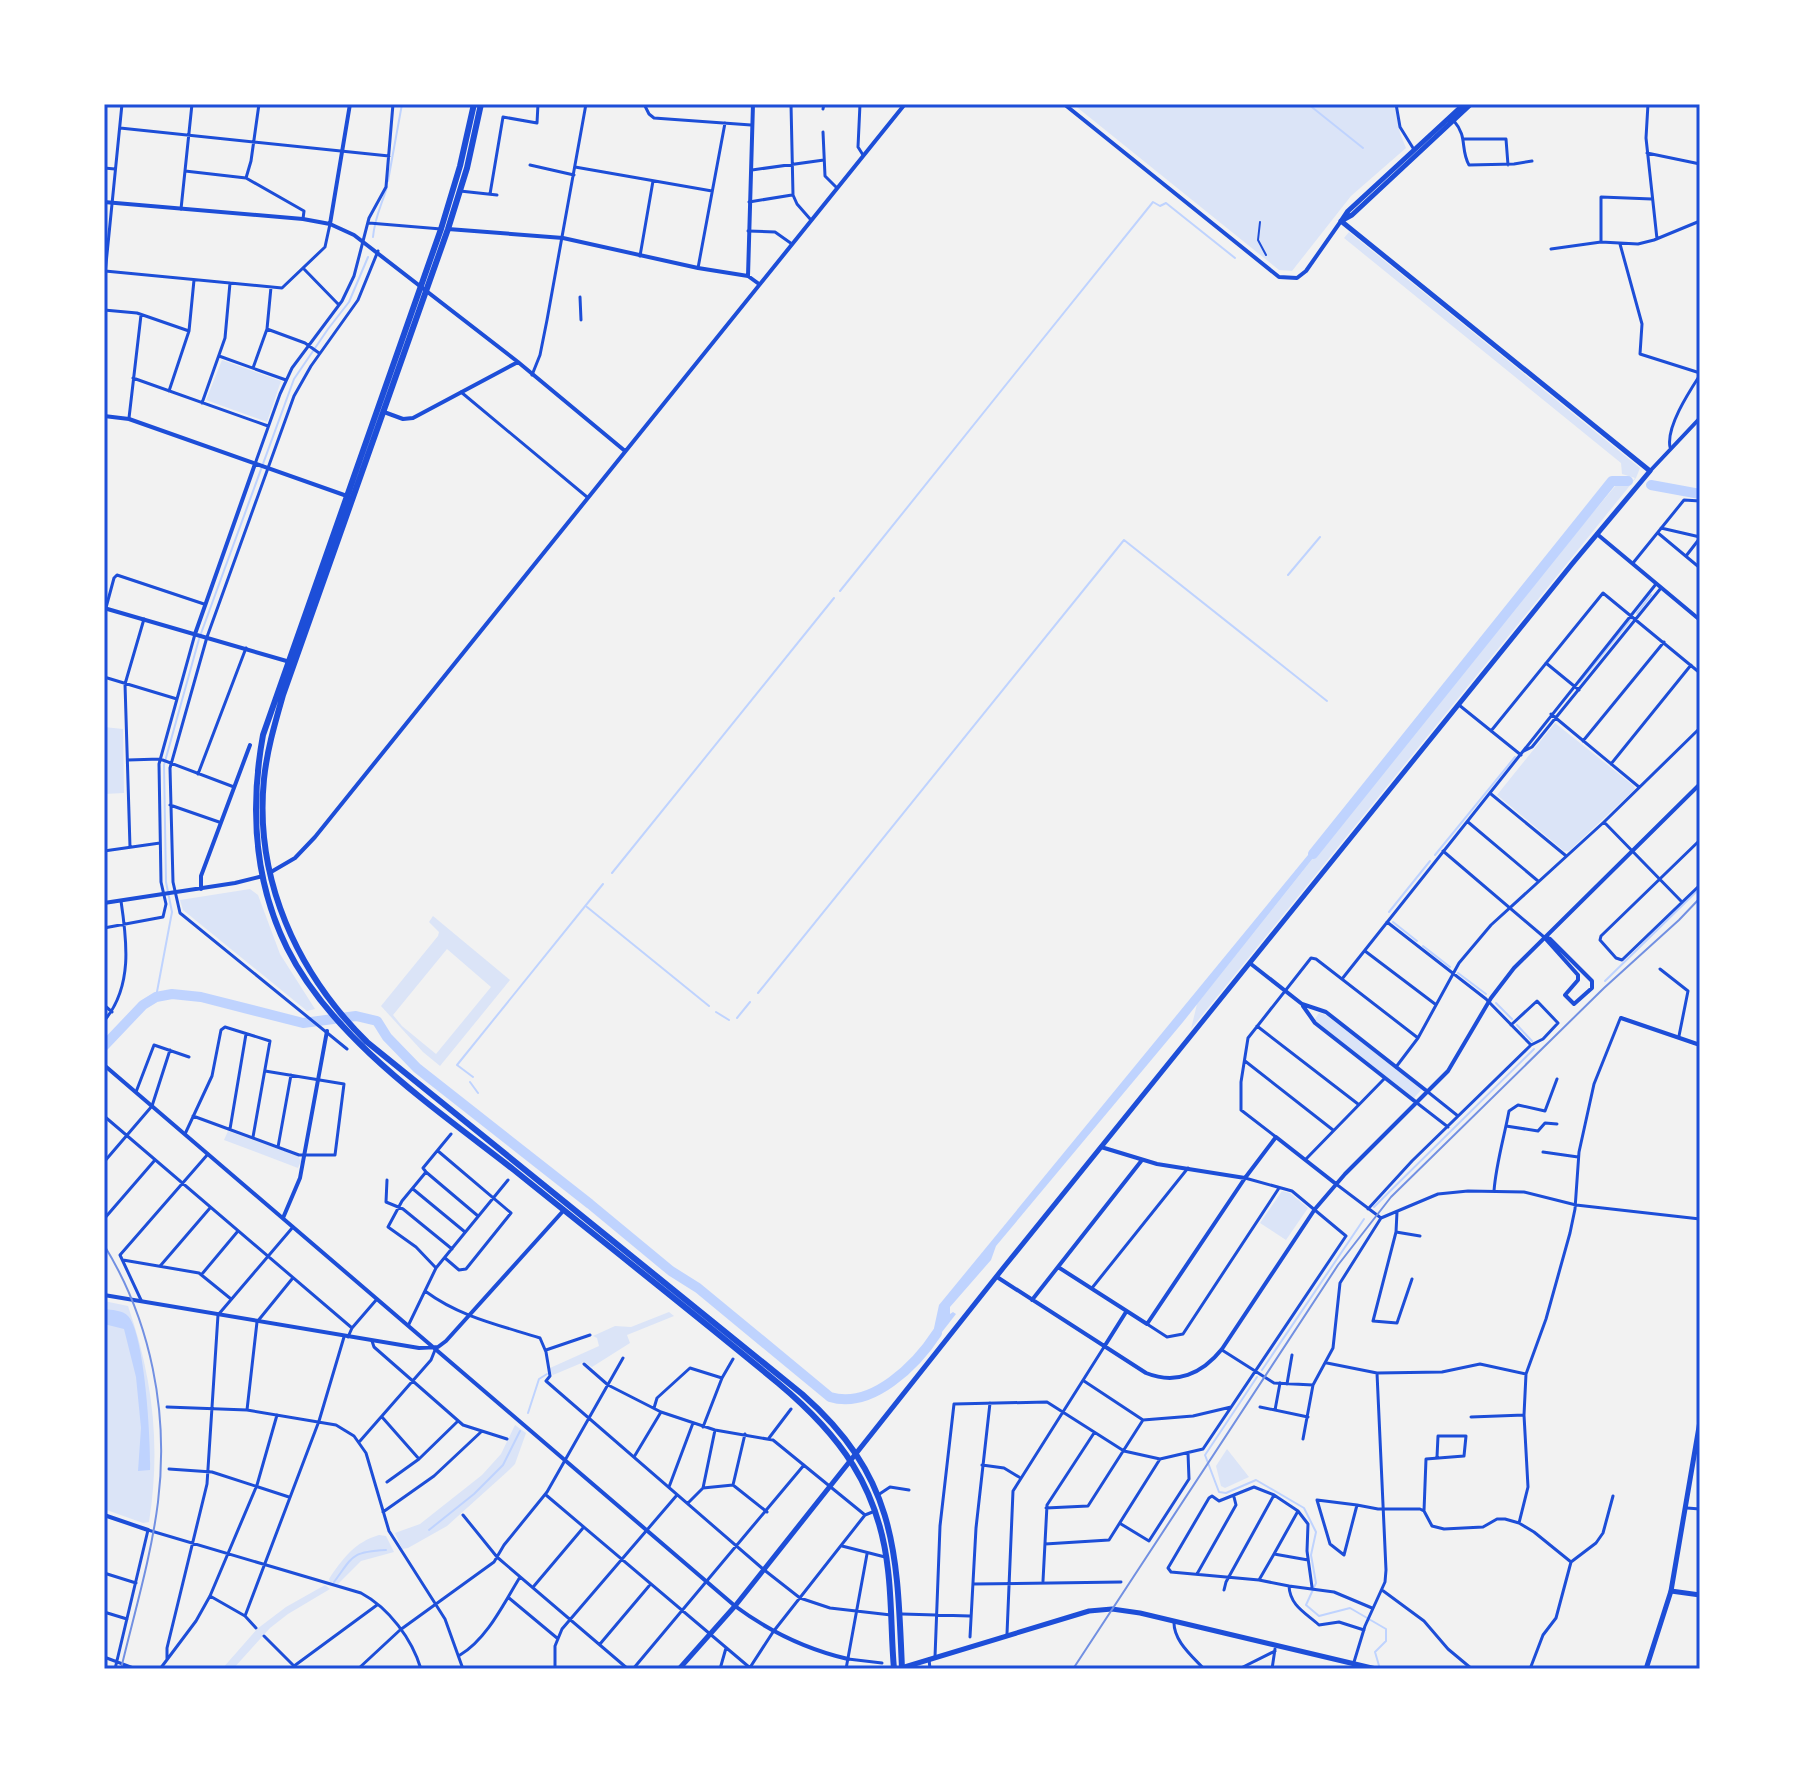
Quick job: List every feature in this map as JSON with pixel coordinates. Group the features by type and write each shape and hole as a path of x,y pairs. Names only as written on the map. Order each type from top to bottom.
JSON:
{"highway":[{"path":"444,229 474,104"},
{"path":"291,662 460,191 481,104"},
{"path":"424,288 347,496 291,662 271,737 264,780 266,875 295,945 341,1026 409,1086 566,1208"},
{"path":"332,1010 806,1406 853,1456 878,1495 895,1553 899,1669"},
{"path":"853,1456 875,1511 886,1557 899,1669"}],"main road":[{"path":"1452,119 1464,104"},
{"path":"679,1669 735,1606 1101,1147 1650,471 1341,221 1348,211 1471,104"},
{"path":"1646,1669 1671,1591 1700,1421"},
{"path":"1671,1591 1700,1595"},
{"path":"899,1669 1007,1634 1103,1609 1140,1613 1275,1648 1376,1669"}],"street":[{"path":"104,284 122,104"},
{"path":"181,209 192,104"},
{"path":"246,178 259,104"},
{"path":"105,271 285,287 327,244 350,104"},
{"path":"347,1049 183,915 169,893 160,843 161,759 195,634 286,380 349,288 369,223 386,187 393,104"},
{"path":"490,194 503,117 537,123 538,104"},
{"path":"532,375 540,355 586,104"},
{"path":"644,104 654,118 751,125"},
{"path":"748,276 753,104"},
{"path":"791,104 793,195 811,220"},
{"path":"860,104 858,147 863,156"},
{"path":"104,903 201,889 266,875 295,858 905,104"},
{"path":"1064,104 1279,277 1297,278 1306,271 1341,221"},
{"path":"1396,104 1400,127 1416,152"},
{"path":"1648,104 1647,153 1657,239"},
{"path":"1452,119 1461,130 1469,165 1508,165 1532,161"},
{"path":"698,268 725,123"},
{"path":"120,128 389,156"},
{"path":"823,132 826,178 837,188"},
{"path":"1463,139 1506,139 1508,165"},
{"path":"1647,153 1700,164"},
{"path":"749,170 824,160"},
{"path":"530,165 574,175"},
{"path":"575,167 712,191"},
{"path":"104,168 115,169"},
{"path":"185,171 246,178 304,211 303,219"},
{"path":"640,256 653,181"},
{"path":"460,191 497,195"},
{"path":"749,202 793,195"},
{"path":"1601,242 1601,197 1652,199"},
{"path":"104,202 330,224 378,251 625,451"},
{"path":"1551,249 1601,242 1638,244 1700,221"},
{"path":"1260,222 1258,240 1266,255"},
{"path":"369,223 563,238 748,276 759,285"},
{"path":"748,231 775,232 792,244"},
{"path":"1620,244 1642,324 1640,354 1700,374 1682,405 1669,442 1671,449"},
{"path":"104,928 162,919 169,893 170,763 207,637 298,386 358,300 378,251"},
{"path":"304,269 339,305"},
{"path":"169,391 189,331 194,280"},
{"path":"202,403 225,338 230,283"},
{"path":"253,368 267,329 271,287"},
{"path":"580,297 581,320"},
{"path":"104,310 141,315 189,331"},
{"path":"129,419 141,315"},
{"path":"267,329 309,345 319,353"},
{"path":"219,356 286,380"},
{"path":"383,412 408,420 518,362"},
{"path":"133,378 268,426"},
{"path":"461,392 588,498"},
{"path":"104,416 129,419 347,496"},
{"path":"1650,471 1700,418"},
{"path":"1633,563 1684,500 1700,501"},
{"path":"1661,528 1700,538 1686,556"},
{"path":"1658,533 1700,568"},
{"path":"1597,534 1700,620"},
{"path":"217,568 230,573"},
{"path":"104,615 117,575 205,604"},
{"path":"1342,979 1631,614 1659,586"},
{"path":"1522,753 1532,747 1579,690 1659,586"},
{"path":"1491,731 1603,593 1700,673"},
{"path":"105,608 291,662"},
{"path":"130,847 125,684 144,619"},
{"path":"1583,741 1664,642"},
{"path":"198,774 246,648"},
{"path":"1546,663 1579,690"},
{"path":"1611,764 1691,665"},
{"path":"104,677 177,699"},
{"path":"1459,705 1522,753"},
{"path":"1551,714 1639,787"},
{"path":"1396,1067 1418,1038 1452,973 1481,936 1699,732"},
{"path":"201,889 201,876 250,745"},
{"path":"128,760 161,759 234,787"},
{"path":"997,1277 1146,1373 1180,1378 1197,1372 1222,1349 1315,1209 1460,1055 1489,1002 1514,968 1700,784"},
{"path":"1491,794 1566,856"},
{"path":"170,805 221,823"},
{"path":"1468,822 1538,881"},
{"path":"1604,822 1682,902"},
{"path":"1700,840 1601,936 1601,942 1622,960 1700,885"},
{"path":"104,851 160,843"},
{"path":"1443,851 1544,937 1578,975 1578,980 1565,993 1574,1004 1592,988 1592,981 1550,939 1544,937"},
{"path":"104,1021 112,1012 126,969 121,901"},
{"path":"1387,922 1489,1002 1531,1045"},
{"path":"1364,950 1435,1004"},
{"path":"1381,1218 1241,1110 1248,1038 1311,958 1418,1038"},
{"path":"1251,964 1302,1004 1315,1023 1448,1127"},
{"path":"1660,969 1688,991 1679,1036"},
{"path":"1368,1209 1458,1116 1531,1045 1543,1039 1558,1024 1537,1001 1511,1025"},
{"path":"1302,1004 1326,1012 1458,1116"},
{"path":"104,1005 112,1012"},
{"path":"1519,1523 1528,1487 1524,1415 1526,1374 1546,1319 1570,1233 1576,1205 1578,1157 1594,1084 1621,1018 1700,1045"},
{"path":"1257,1026 1358,1104"},
{"path":"185,1134 214,1073 221,1030 225,1027 270,1041 253,1138"},
{"path":"283,1218 296,1190 304,1156 326,1030"},
{"path":"229,1129 246,1034"},
{"path":"136,1092 152,1047 157,1045 189,1057"},
{"path":"104,1162 152,1106 170,1050"},
{"path":"1244,1060 1333,1130"},
{"path":"104,1065 735,1606 773,1632 810,1649 848,1659 882,1663"},
{"path":"193,1116 304,1156 337,1154 344,1085 265,1071"},
{"path":"278,1147 291,1075"},
{"path":"1306,1159 1385,1078"},
{"path":"1494,1191 1496,1166 1509,1111 1518,1105 1545,1111 1557,1079"},
{"path":"104,1116 352,1328"},
{"path":"1506,1126 1538,1131 1545,1123 1557,1124"},
{"path":"451,1134 423,1168 479,1216"},
{"path":"1147,1324 1276,1137"},
{"path":"930,1669 940,1526 954,1404 1047,1402 1124,1451 1160,1459 1206,1447 1346,1237 1292,1191 1245,1178 1142,1160 1101,1147"},
{"path":"438,1151 511,1213 466,1269 459,1270 445,1258"},
{"path":"1543,1152 1578,1157"},
{"path":"142,1302 120,1255 208,1154"},
{"path":"104,1219 155,1160"},
{"path":"1032,1300 1142,1160"},
{"path":"1092,1288 1188,1168"},
{"path":"426,1172 399,1206 388,1227 416,1247 436,1268"},
{"path":"387,1180 386,1202 399,1206 452,1249"},
{"path":"407,1325 436,1268 508,1180"},
{"path":"1058,1267 1167,1337 1183,1334 1279,1188"},
{"path":"412,1189 465,1232"},
{"path":"1303,1439 1313,1385 1327,1363 1334,1344 1340,1283 1381,1218 1438,1194 1494,1191 1524,1192 1576,1205 1700,1219"},
{"path":"160,1266 210,1208"},
{"path":"104,1295 434,1349 446,1341 566,1208"},
{"path":"1397,1212 1396,1232 1373,1321 1397,1323 1412,1279"},
{"path":"167,1659 167,1648 206,1491 218,1315 293,1227"},
{"path":"202,1274 238,1231"},
{"path":"1396,1232 1420,1236"},
{"path":"123,1260 202,1274 231,1299"},
{"path":"247,1410 257,1322 293,1278"},
{"path":"425,1291 443,1304 469,1315 540,1338 546,1350 550,1376 546,1381 800,1598 830,1608 891,1615"},
{"path":"245,1616 319,1421 346,1336 377,1299"},
{"path":"1007,1634 1011,1501 1019,1477 1127,1311"},
{"path":"546,1350 590,1335"},
{"path":"372,1341 374,1347 458,1421 507,1439"},
{"path":"360,1441 432,1358 434,1349"},
{"path":"1222,1349 1272,1382 1313,1385"},
{"path":"1287,1384 1292,1355"},
{"path":"358,1669 400,1630 490,1566 546,1495 623,1358"},
{"path":"703,1427 733,1359"},
{"path":"1327,1363 1377,1373 1442,1372 1480,1364 1526,1374"},
{"path":"584,1364 608,1385 661,1412 715,1430 769,1438 865,1515"},
{"path":"654,1408 657,1398 690,1368 722,1378"},
{"path":"1353,1666 1372,1608 1382,1590 1386,1570 1377,1373"},
{"path":"1082,1381 1143,1420 1193,1416 1231,1407"},
{"path":"1275,1410 1280,1383"},
{"path":"970,1637 981,1465 990,1403"},
{"path":"167,1407 247,1410 319,1421 344,1428 360,1441 389,1531 436,1604 451,1632 463,1669"},
{"path":"1260,1407 1308,1417"},
{"path":"769,1438 791,1409"},
{"path":"634,1457 661,1412"},
{"path":"160,1669 196,1621 210,1596 257,1485 277,1415"},
{"path":"1471,1417 1524,1415"},
{"path":"382,1417 419,1459"},
{"path":"1046,1508 1088,1506 1143,1420"},
{"path":"387,1482 419,1459 458,1421"},
{"path":"669,1488 693,1423"},
{"path":"687,1504 703,1488 715,1430"},
{"path":"383,1512 434,1476 482,1431"},
{"path":"1043,1581 1046,1508 1094,1433"},
{"path":"733,1485 745,1434"},
{"path":"1437,1457 1438,1436 1466,1436 1464,1456 1426,1459 1424,1464 1424,1511 1432,1526 1444,1529 1483,1527 1497,1519 1519,1523 1571,1562"},
{"path":"1120,1523 1149,1541 1189,1479 1188,1453"},
{"path":"1045,1544 1109,1540 1160,1459"},
{"path":"463,1515 497,1557 630,1669 682,1612 804,1465"},
{"path":"981,1465 1004,1468 1019,1477"},
{"path":"169,1469 208,1471 290,1497"},
{"path":"703,1488 733,1485 767,1512"},
{"path":"878,1495 890,1487 909,1490"},
{"path":"1312,1588 1308,1524 1298,1511 1274,1495 1254,1487 1219,1501 1212,1496 1209,1498 1168,1568 1171,1572 1230,1576 1312,1588 1351,1597 1372,1608"},
{"path":"546,1495 749,1668 773,1632 865,1515 875,1511"},
{"path":"555,1669 557,1638 570,1618 677,1495"},
{"path":"1224,1590 1274,1495"},
{"path":"1530,1669 1543,1635 1556,1618 1571,1562 1596,1543 1603,1533 1613,1496"},
{"path":"1197,1574 1236,1505 1234,1497"},
{"path":"1357,1505 1344,1555 1330,1544 1317,1500 1424,1511"},
{"path":"1687,1508 1700,1509"},
{"path":"1259,1580 1298,1511"},
{"path":"104,1515 352,1590 378,1604 413,1649 421,1669"},
{"path":"533,1587 583,1528"},
{"path":"115,1669 148,1530"},
{"path":"842,1546 886,1557"},
{"path":"846,1669 867,1554"},
{"path":"1274,1554 1308,1560"},
{"path":"104,1573 136,1583"},
{"path":"460,1655 468,1650 509,1598 520,1576"},
{"path":"973,1584 1121,1582"},
{"path":"600,1644 650,1585"},
{"path":"1289,1586 1289,1596 1298,1609 1319,1625 1339,1622 1364,1630"},
{"path":"1382,1590 1432,1628 1443,1644 1472,1669"},
{"path":"210,1596 245,1616 256,1628"},
{"path":"509,1598 557,1638"},
{"path":"264,1636 294,1668 378,1604"},
{"path":"104,1612 127,1619"},
{"path":"899,1614 970,1616"},
{"path":"1174,1621 1177,1637 1204,1669"},
{"path":"720,1669 726,1648"},
{"path":"1239,1669 1275,1648"},
{"path":"1272,1669 1275,1648"},
{"path":"104,1657 136,1669"}],"shaded area":[{"path":"1073,104 1394,104 1406,148 1351,196 1292,271 1279,270"},
{"path":"1349,232 1640,468 1636,478 1191,1029 1197,1004 1499,624 1617,484 1630,484 1635,478 1622,474 1621,463 1344,238"},
{"path":"222,360 281,381 267,422 206,400"},
{"path":"1555,723 1635,789 1569,851 1564,851 1497,795"},
{"path":"104,727 123,729 124,793 104,794"},
{"path":"250,889 258,895 280,954 315,1009 307,1011 183,910 180,900"},
{"path":"433,916 510,980 440,1066 381,1006 438,936 439,932 429,922","holes":["447,949 491,987 436,1054 393,1015"]},
{"path":"1319,1013 1326,1015 1422,1089 1414,1098 1318,1024 1315,1019"},
{"path":"228,1131 298,1156 301,1161 298,1168 224,1140"},
{"path":"1282,1191 1290,1193 1308,1208 1286,1240 1260,1223"},
{"path":"104,1301 128,1306 144,1359 154,1439 149,1522 143,1523 104,1509"},
{"path":"669,1312 674,1316 627,1335 630,1343 592,1367 584,1362 553,1375 551,1373 550,1368 599,1346 597,1338 593,1336 615,1326 631,1327"},
{"path":"515,1425 526,1433 515,1464 447,1526 402,1549 395,1533 420,1524 482,1475 501,1454"},
{"path":"1227,1449 1249,1477 1225,1488 1221,1486 1216,1466"},
{"path":"379,1535 386,1536 394,1552 361,1561 338,1584 330,1582 339,1564 350,1552"},
{"path":"325,1585 330,1589 270,1628 233,1669 222,1669 257,1629 286,1607"}],"water":[{"path":"1317,844 1321,848 1183,1022 996,1246 991,1260 950,1307 950,1314 956,1314 931,1342 939,1305"},
{"path":"104,1309 128,1316 139,1344 146,1390 150,1470 138,1471 141,1428 136,1377 124,1329 104,1324"}],"waterway":[{"path":"388,181 402,104"},
{"path":"1308,104 1363,148"},
{"path":"373,237 387,187"},
{"path":"840,591 1153,202 1160,206 1166,203 1235,258"},
{"path":"156,997 172,912 166,882 164,765 199,639 294,379 349,302 368,257"},
{"path":"1313,854 1612,481 1628,481"},
{"path":"1651,485 1700,494"},
{"path":"1288,575 1320,537"},
{"path":"758,993 1124,540 1327,701"},
{"path":"1637,613 1651,595"},
{"path":"612,873 834,598"},
{"path":"1580,682 1631,619"},
{"path":"1435,855 1515,757"},
{"path":"1389,912 1430,861"},
{"path":"473,1077 457,1065 603,884"},
{"path":"1605,981 1700,888"},
{"path":"587,907 709,1006"},
{"path":"1393,922 1417,941"},
{"path":"1423,946 1450,967"},
{"path":"1458,973 1486,994"},
{"path":"104,1046 143,1005 156,997 172,994 201,997 303,1023 356,1016 377,1021 387,1037 417,1068 671,1271 698,1288 830,1397 862,1397 877,1391 918,1358 937,1333"},
{"path":"737,1018 750,1002"},
{"path":"1496,1003 1512,1019"},
{"path":"716,1012 729,1020"},
{"path":"1517,1025 1532,1041"},
{"path":"1374,1207 1534,1049"},
{"path":"470,1082 478,1093"},
{"path":"1262,1370 1364,1219"},
{"path":"528,1413 539,1379 547,1374"},
{"path":"1257,1377 1205,1455 1219,1492 1226,1493 1256,1480 1304,1508 1316,1532 1311,1555 1316,1583 1306,1605 1319,1616 1350,1608 1386,1629 1386,1641 1375,1652 1380,1669"},
{"path":"429,1530 474,1494 503,1465 520,1431"},
{"path":"334,1582 354,1557 386,1550"}],"railway":[{"path":"1073,1669 1338,1265 1391,1197 1700,898"},
{"path":"104,1245 134,1305 145,1336 153,1369 161,1435 155,1523 121,1669"}]}
